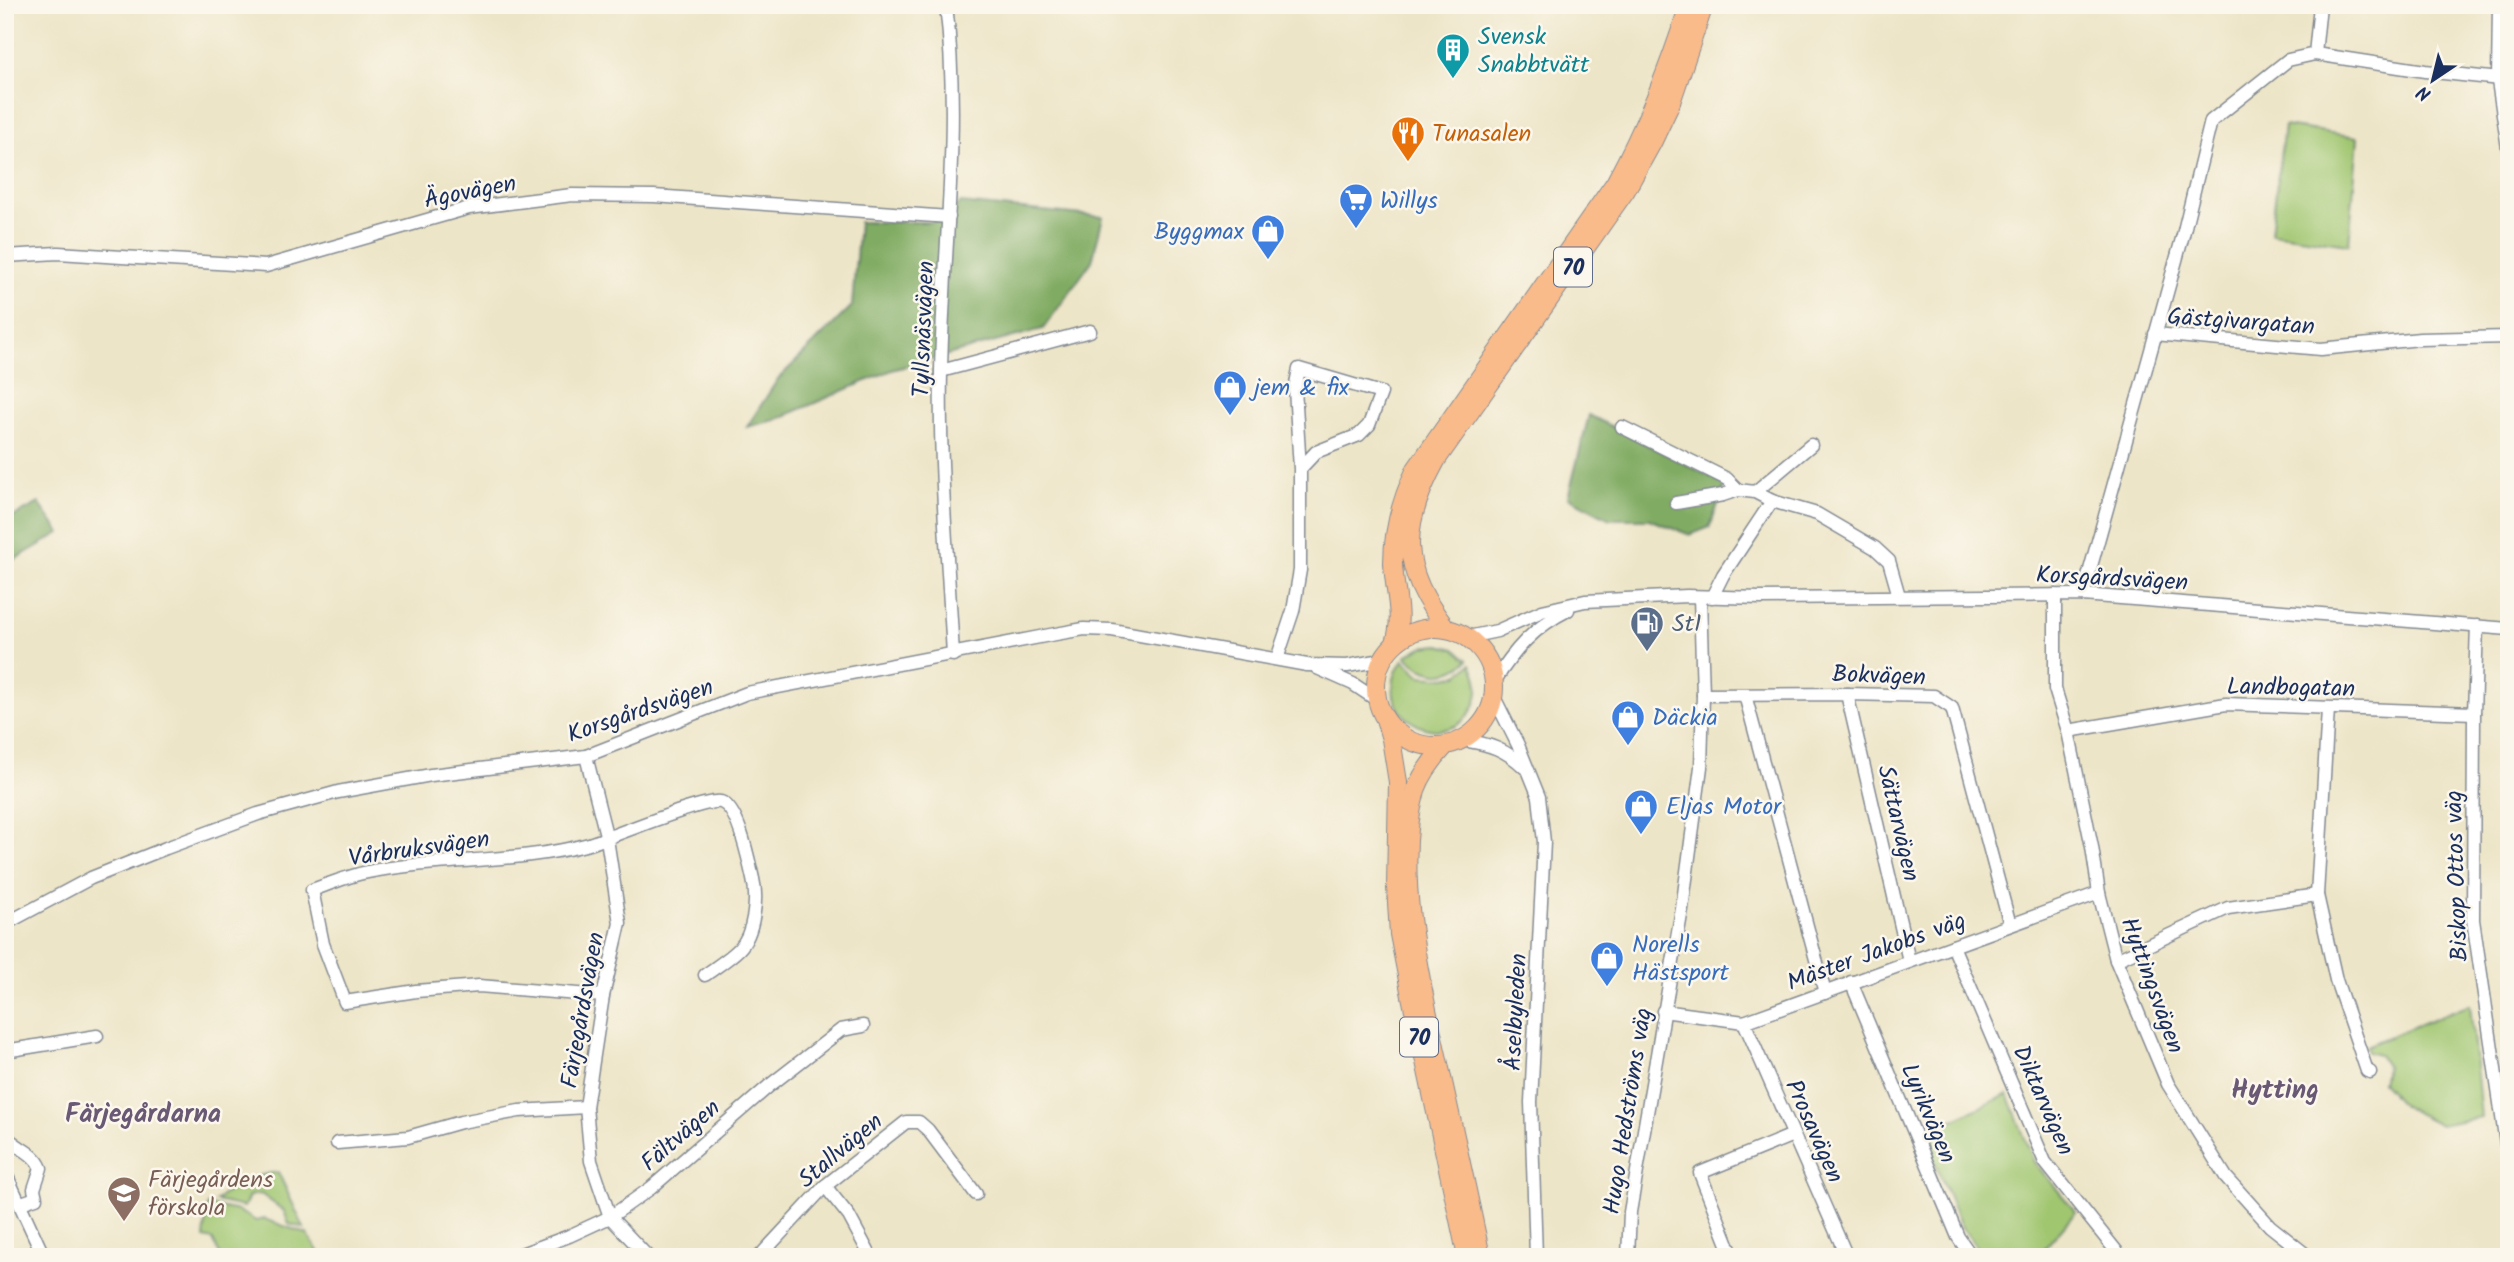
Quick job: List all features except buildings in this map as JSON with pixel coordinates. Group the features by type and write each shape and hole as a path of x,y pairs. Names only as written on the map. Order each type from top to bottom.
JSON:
{"highway":[{"name":"70","path":"1395,643 1401,619 1394,570 1395,541 1406,489 1426,452 1615,183 1657,99 1689,5"},
{"name":"70","path":"1447,629 1423,596 1410,559 1410,535 1419,496 1437,459 1626,190 1670,105 1704,5"},
{"name":"70","path":"1385,719 1406,739 1425,746 1445,746 1463,740 1484,722 1494,689 1486,657 1468,638 1447,629 1414,631 1395,643 1382,660 1376,680 1377,700 1391,739 1398,782 1396,887 1399,934 1410,996 1468,1257"},
{"name":"70","path":"1445,746 1427,768 1417,788 1410,827 1409,888 1413,936 1424,995 1481,1257"}],"street":[{"name":"Tyllsnäsvägen","path":"946,5 952,55 949,217 941,371 953,654"},
{"path":"2315,54 2320,5"},
{"path":"2499,5 2509,155"},
{"path":"2155,334 2211,121 2288,60 2315,54 2503,80"},
{"name":"Ägovägen","path":"5,256 58,253 266,266 469,208 572,195 654,196 949,217"},
{"path":"941,371 1090,331"},
{"name":"Gästgivargatan","path":"2083,595 2155,334 2321,349 2420,339 2509,337"},
{"path":"1277,659 1293,611 1299,580 1300,469 1295,389 1298,369 1381,393 1369,425 1359,435 1316,452 1300,469"},
{"path":"1622,427 1727,479 1738,490"},
{"path":"1755,492 1811,445"},
{"path":"1676,503 1738,490 1755,492 1772,501 1817,514 1875,548 1889,561 1899,596"},
{"path":"1706,597 1772,501"},
{"name":"Hyttingsvägen","path":"2055,595 2056,689 2068,731 2099,892 2116,960 2168,1084 2226,1177 2270,1226 2309,1257"},
{"name":"Korsgårdsvägen","path":"1468,638 1497,631 1542,611 1585,601 1706,597 2083,595 2509,629"},
{"name":"Hugo Hedströms väg","path":"1628,1257 1630,1212 1682,909 1701,767 1706,597"},
{"name":"Korsgårdsvägen","path":"1494,689 1516,650 1527,637 1546,622 1585,601"},
{"name":"Biskop Ottos väg","path":"2477,626 2473,920 2509,1164"},
{"name":"Korsgårdsvägen","path":"5,924 91,878 166,848 272,811 338,792 418,777 586,756 747,694 953,654 1084,629 1112,629 1307,664 1347,666 1382,660"},
{"name":"Korsgårdsvägen","path":"1307,664 1353,684 1377,700"},
{"name":"Åselbyleden","path":"1494,689 1539,797 1544,842 1531,1102 1536,1257"},
{"name":"Sättarvägen","path":"1847,694 1909,961"},
{"name":"Bokvägen","path":"1703,695 1934,696 1952,708 2010,925"},
{"path":"1745,695 1825,993"},
{"name":"Landbogatan","path":"2068,731 2226,704 2474,713"},
{"path":"2328,709 2317,895 2336,980 2367,1071 2370,1072"},
{"path":"1463,740 1500,748 1512,755 1529,772"},
{"name":"Färjegårdsvägen","path":"586,756 607,839 620,923 603,996 586,1107 591,1161 610,1217 648,1257"},
{"path":"607,839 702,804 720,802 730,808 742,836 755,886 754,919 741,948 705,975"},
{"name":"Vårbruksvägen","path":"603,996 479,986 416,991 345,1002 323,944 312,890 362,873 574,848 607,839"},
{"name":"Mäster Jakobs väg","path":"1664,1011 1744,1022 2099,892"},
{"path":"2116,960 2228,908 2317,895"},
{"name":"Diktarvägen","path":"1953,946 2045,1162 2121,1257"},
{"name":"Lyrikvägen","path":"1852,982 1958,1237 1972,1257"},
{"name":"Prosavägen","path":"1744,1022 1847,1257"},
{"name":"Fältvägen","path":"513,1257 610,1217 651,1188 769,1086 841,1030 863,1027"},
{"path":"5,1051 97,1036"},
{"path":"337,1143 408,1137 461,1122 519,1111 586,1107"},
{"name":"Stallvägen","path":"759,1257 825,1186 906,1122 919,1122 928,1130 976,1194"},
{"path":"5,1135 37,1159 41,1168 34,1189 36,1198 21,1203"},
{"path":"1733,1257 1700,1173 1793,1135"},
{"path":"5,1172 44,1257"},
{"path":"825,1186 849,1216 871,1257"}],"green space":[{"path":"2284,126 2358,137 2349,244 2271,233"},
{"path":"961,203 1103,217 1092,261 1043,329 892,370 775,420 747,427 778,379 852,306 859,222 933,222"},
{"path":"1589,415 1725,484 1710,527 1690,535 1649,519 1610,519 1568,497"},
{"path":"39,503 60,533 5,565 5,521"},
{"path":"1439,645 1455,649 1468,660 1453,671 1437,673 1421,668 1406,656 1422,647"},
{"path":"1403,660 1421,676 1446,678 1458,675 1471,664 1478,690 1474,706 1462,722 1446,729 1430,729 1414,723 1402,712 1394,697 1394,679"},
{"path":"2470,1004 2481,1117 2440,1125 2403,1106 2382,1082 2386,1066 2379,1055 2367,1052 2366,1046"},
{"path":"2008,1094 2034,1162 2076,1212 2037,1257 1984,1257 1961,1226 1923,1134"},
{"path":"278,1172 304,1228 289,1224 284,1211 261,1194 249,1196 244,1207 216,1201 245,1181"},
{"path":"208,1205 238,1211 256,1221 264,1219 307,1234 322,1257 221,1257 213,1240 204,1238"}],"place":[{"name":"Svensk Snabbtvätt","path":"1453,80"},
{"name":"Tunasalen","path":"1408,163"},
{"name":"Willys","path":"1356,230"},
{"name":"Byggmax","path":"1268,261"},
{"name":"jem & fix","path":"1230,417"},
{"name":"St1","path":"1647,653"},
{"name":"Däckia","path":"1628,747"},
{"name":"Eljas Motor","path":"1641,836"},
{"name":"Norells Hästsport","path":"1607,988"},
{"name":"Färjegårdens förskola","path":"124,1223"}],"district":[{"name":"Hytting","path":"2275,1089"},
{"name":"Färjegårdarna","path":"143,1113"}]}
